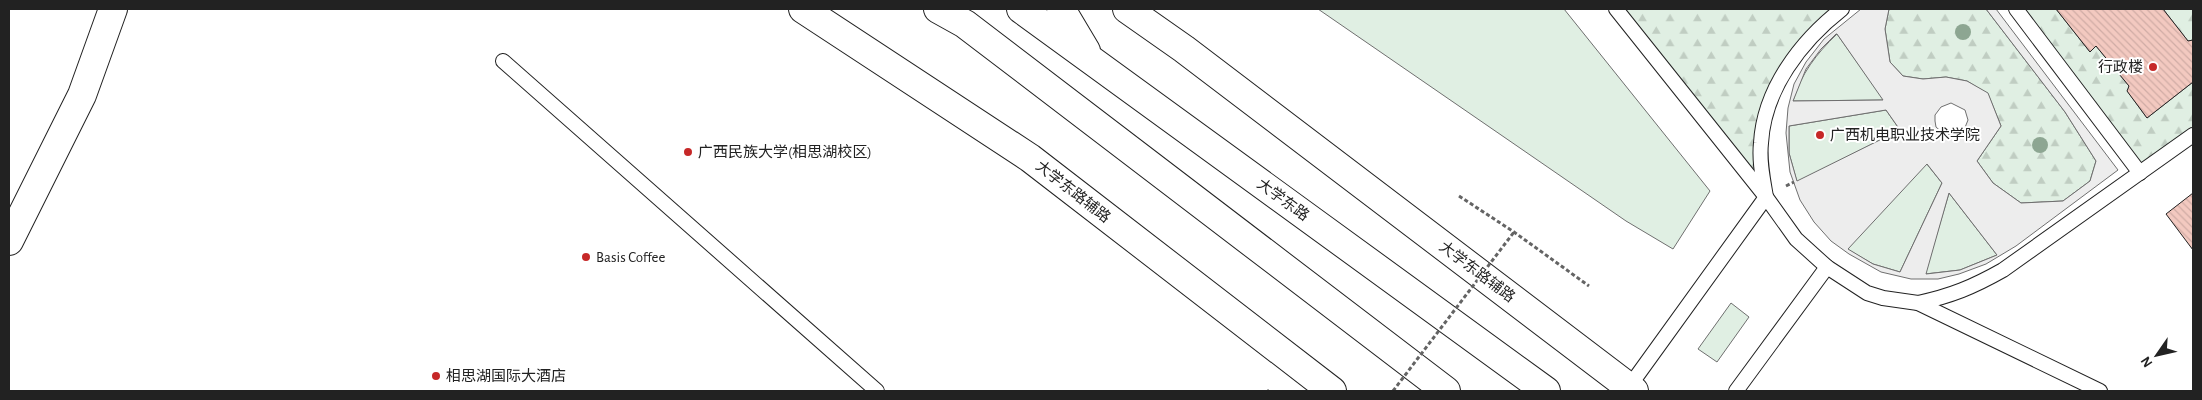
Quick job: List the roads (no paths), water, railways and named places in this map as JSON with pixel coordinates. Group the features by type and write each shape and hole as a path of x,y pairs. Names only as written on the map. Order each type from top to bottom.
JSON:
{"street":[{"path":"9,241 82,95 113,9"},
{"name":"大学东路辅路","path":"803,9 1030,158 1332,391"},
{"path":"938,9 965,24 1446,391"},
{"name":"大学东路","path":"1021,9 1546,391"},
{"path":"1061,9 1092,60"},
{"name":"大学东路辅路","path":"1127,9 1184,49 1629,390"}],"lane":[{"path":"1616,9 1766,197 1796,239 1826,267 1867,293 1883,298 1918,303 2100,391"},
{"path":"1629,390 1766,197 1760,153 1763,126 1768,110 1781,78 1800,50 1824,23 1842,9"},
{"path":"2016,9 2140,173"},
{"path":"503,61 877,391"},
{"path":"1918,303 1954,295 1976,286 2003,270 2193,135"},
{"path":"1736,391 1826,267"}],"place":[{"name":"行政楼","path":"2153,67"},
{"name":"广西机电职业技术学院","path":"1820,135"},
{"name":"广西民族大学(相思湖校区)","path":"688,152"},
{"name":"Basis Coffee","path":"586,257"},
{"name":"相思湖国际大酒店","path":"436,376"}]}
